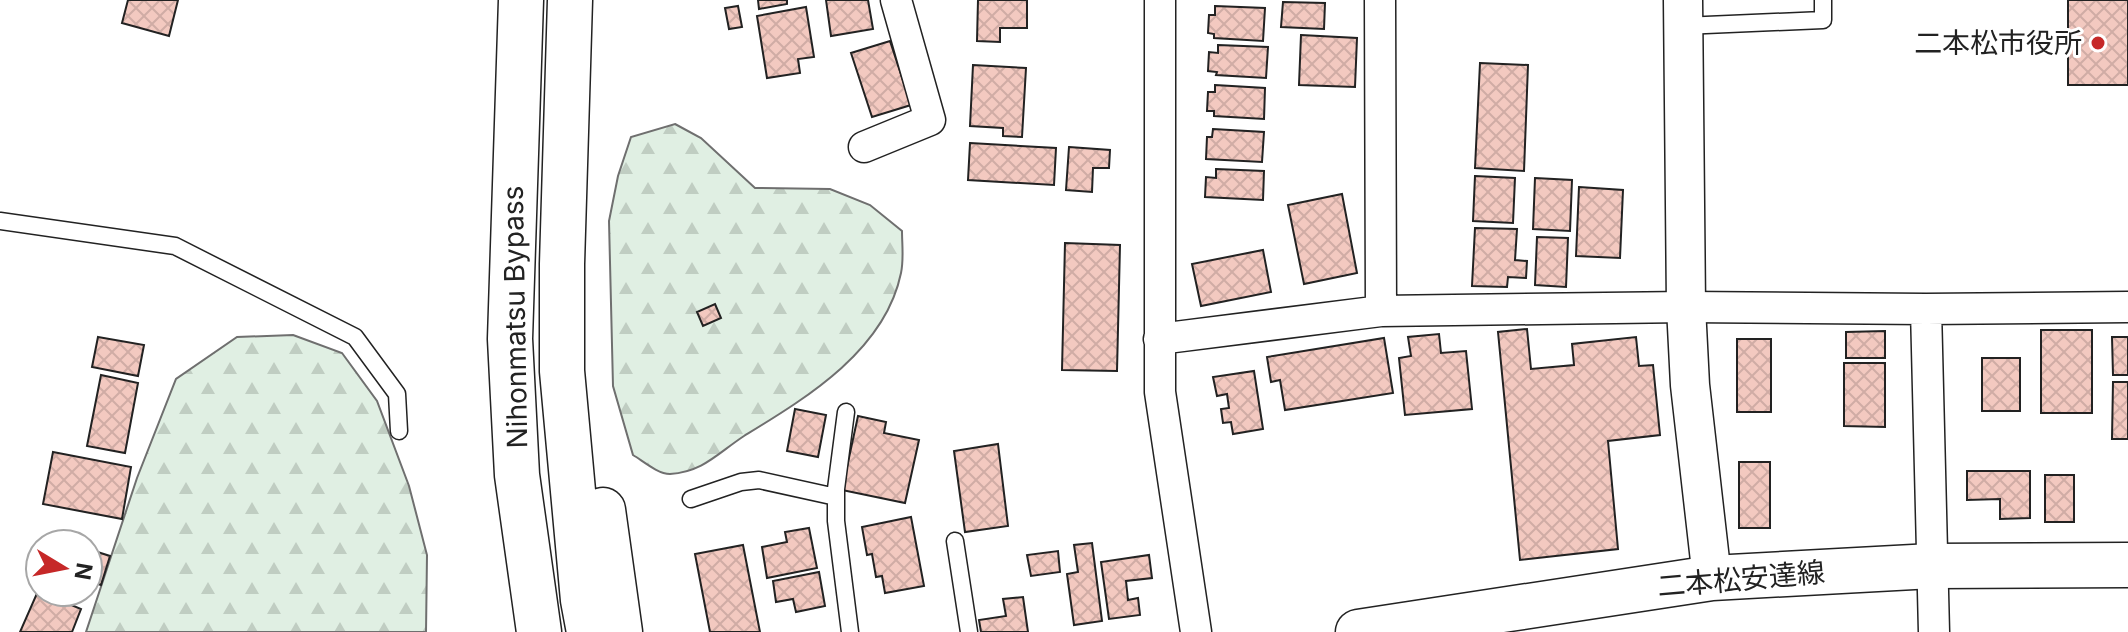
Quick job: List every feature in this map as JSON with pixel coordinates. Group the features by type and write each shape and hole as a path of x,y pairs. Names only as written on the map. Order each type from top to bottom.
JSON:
{"main road":[{"name":"Nihonmatsu Bypass","path":"521,0 510,339 517,475 539,632"},
{"name":"Nihonmatsu Bypass","path":"570,0 562,371 583,600 589,632"},
{"path":"562,264 580,319 620,632"},
{"name":"二本松安達線","path":"1358,632 1712,578 1932,566 2128,565"}],"street":[{"path":"864,147 930,120 896,0"},
{"path":"1160,0 1160,392 1196,632"},
{"path":"1380,0 1381,311"},
{"path":"1683,13 1686,307 1690,385 1712,578"},
{"path":"1159,339 1381,311 2128,307"},
{"path":"1926,309 1934,632"}],"lane":[{"path":"1683,13 1823,20 1823,0"},
{"path":"0,221 175,246 355,337 397,394 399,431"},
{"path":"846,412 836,521 850,632"},
{"path":"691,499 741,482 759,480 836,497"},
{"path":"955,541 969,632"}],"green space":[{"path":"675,124 701,138 755,188 830,189 870,205 902,231 903,257 892,301 861,349 840,370 710,461 692,470 670,474 656,470 633,455 613,386 609,221 618,176 631,137"},
{"path":"293,335 342,353 377,401 409,486 427,555 426,632 86,632 94,608 104,608 104,578 137,478 176,379 237,337"}],"building":[{"path":"128,0 178,0 169,36 122,23"},
{"path":"758,0 787,0 787,4 759,9"},
{"path":"826,0 868,0 873,29 831,36"},
{"path":"978,0 1027,0 1027,28 1000,28 1000,42 977,41"},
{"name":"二本松市役所","path":"2068,0 2128,0 2128,85 2068,85"},
{"path":"1283,2 1325,3 1324,29 1281,27"},
{"path":"738,6 742,27 729,29 725,8"},
{"path":"1215,6 1265,8 1263,41 1214,38 1214,34 1208,33 1209,15 1215,15"},
{"path":"806,7 814,57 798,59 800,73 767,78 757,16"},
{"path":"1301,35 1357,38 1355,87 1299,85"},
{"path":"890,41 911,105 872,117 851,53"},
{"path":"1218,45 1268,47 1266,78 1216,75 1217,72 1208,71 1209,52 1218,53"},
{"path":"1480,63 1528,65 1524,171 1475,168"},
{"path":"973,65 1026,68 1022,137 1003,136 1003,128 970,126"},
{"path":"1215,85 1265,88 1264,119 1214,116 1214,111 1207,111 1208,92 1215,92"},
{"path":"1213,129 1264,132 1262,162 1206,159 1207,137 1212,137"},
{"path":"970,143 1056,148 1054,185 968,180"},
{"path":"1069,147 1110,150 1109,168 1093,168 1092,192 1066,190"},
{"path":"1216,169 1264,171 1263,200 1205,197 1206,177 1216,178"},
{"path":"1475,176 1515,178 1513,223 1473,221"},
{"path":"1535,178 1572,180 1570,231 1533,229"},
{"path":"1579,187 1623,190 1620,258 1576,256"},
{"path":"1342,194 1357,273 1304,284 1288,205"},
{"path":"1475,228 1517,229 1515,260 1527,261 1526,278 1508,277 1507,287 1472,286"},
{"path":"1537,237 1568,238 1566,287 1535,285"},
{"path":"1065,243 1120,245 1117,371 1062,370"},
{"path":"1263,250 1271,292 1201,306 1192,264"},
{"path":"715,304 721,318 703,326 697,312"},
{"path":"1527,329 1531,369 1574,365 1572,344 1636,337 1639,366 1653,365 1660,435 1608,441 1618,549 1520,560 1498,332"},
{"path":"2041,330 2092,330 2092,413 2041,413"},
{"path":"1885,331 1885,358 1846,358 1846,332"},
{"path":"1439,334 1441,353 1466,351 1472,409 1405,415 1399,358 1411,356 1408,337"},
{"path":"98,337 144,345 138,376 92,367"},
{"path":"2112,337 2128,337 2128,375 2113,375"},
{"path":"1384,338 1393,393 1285,410 1280,380 1271,382 1267,357"},
{"path":"1737,339 1771,339 1771,412 1737,412"},
{"path":"1982,358 2020,358 2020,411 1982,411"},
{"path":"1844,363 1885,363 1885,427 1844,426"},
{"path":"1254,371 1263,429 1233,434 1231,422 1223,423 1221,409 1229,408 1227,394 1217,396 1213,377"},
{"path":"101,375 138,383 125,453 87,446"},
{"path":"2113,382 2128,382 2128,439 2112,439"},
{"path":"795,409 826,415 818,457 787,451"},
{"path":"858,416 886,422 884,433 919,440 905,503 842,490"},
{"path":"998,444 1008,526 965,532 954,451"},
{"path":"53,452 131,467 122,519 43,504"},
{"path":"1739,462 1770,462 1770,528 1739,528"},
{"path":"1967,471 2030,471 2030,518 2000,519 2000,499 1967,500"},
{"path":"2045,475 2074,475 2074,522 2045,522"},
{"path":"911,517 924,586 885,593 882,576 876,577 872,554 867,555 862,527"},
{"path":"809,528 817,568 767,578 762,547 787,542 785,532"},
{"path":"1092,543 1102,621 1074,625 1067,574 1078,572 1074,545"},
{"path":"743,545 760,632 710,632 695,554"},
{"path":"1058,551 1060,572 1031,576 1027,555"},
{"path":"104,554 110,556 104,575"},
{"path":"1149,555 1152,578 1126,581 1128,600 1138,598 1140,615 1109,619 1101,562"},
{"path":"819,572 825,606 796,612 793,599 776,602 773,581"},
{"path":"1023,597 1028,632 981,632 979,620 1006,616 1003,599"},
{"path":"31,608 81,609 72,632 20,632"}],"place":[{"name":"二本松市役所","path":"2098,43"}]}
